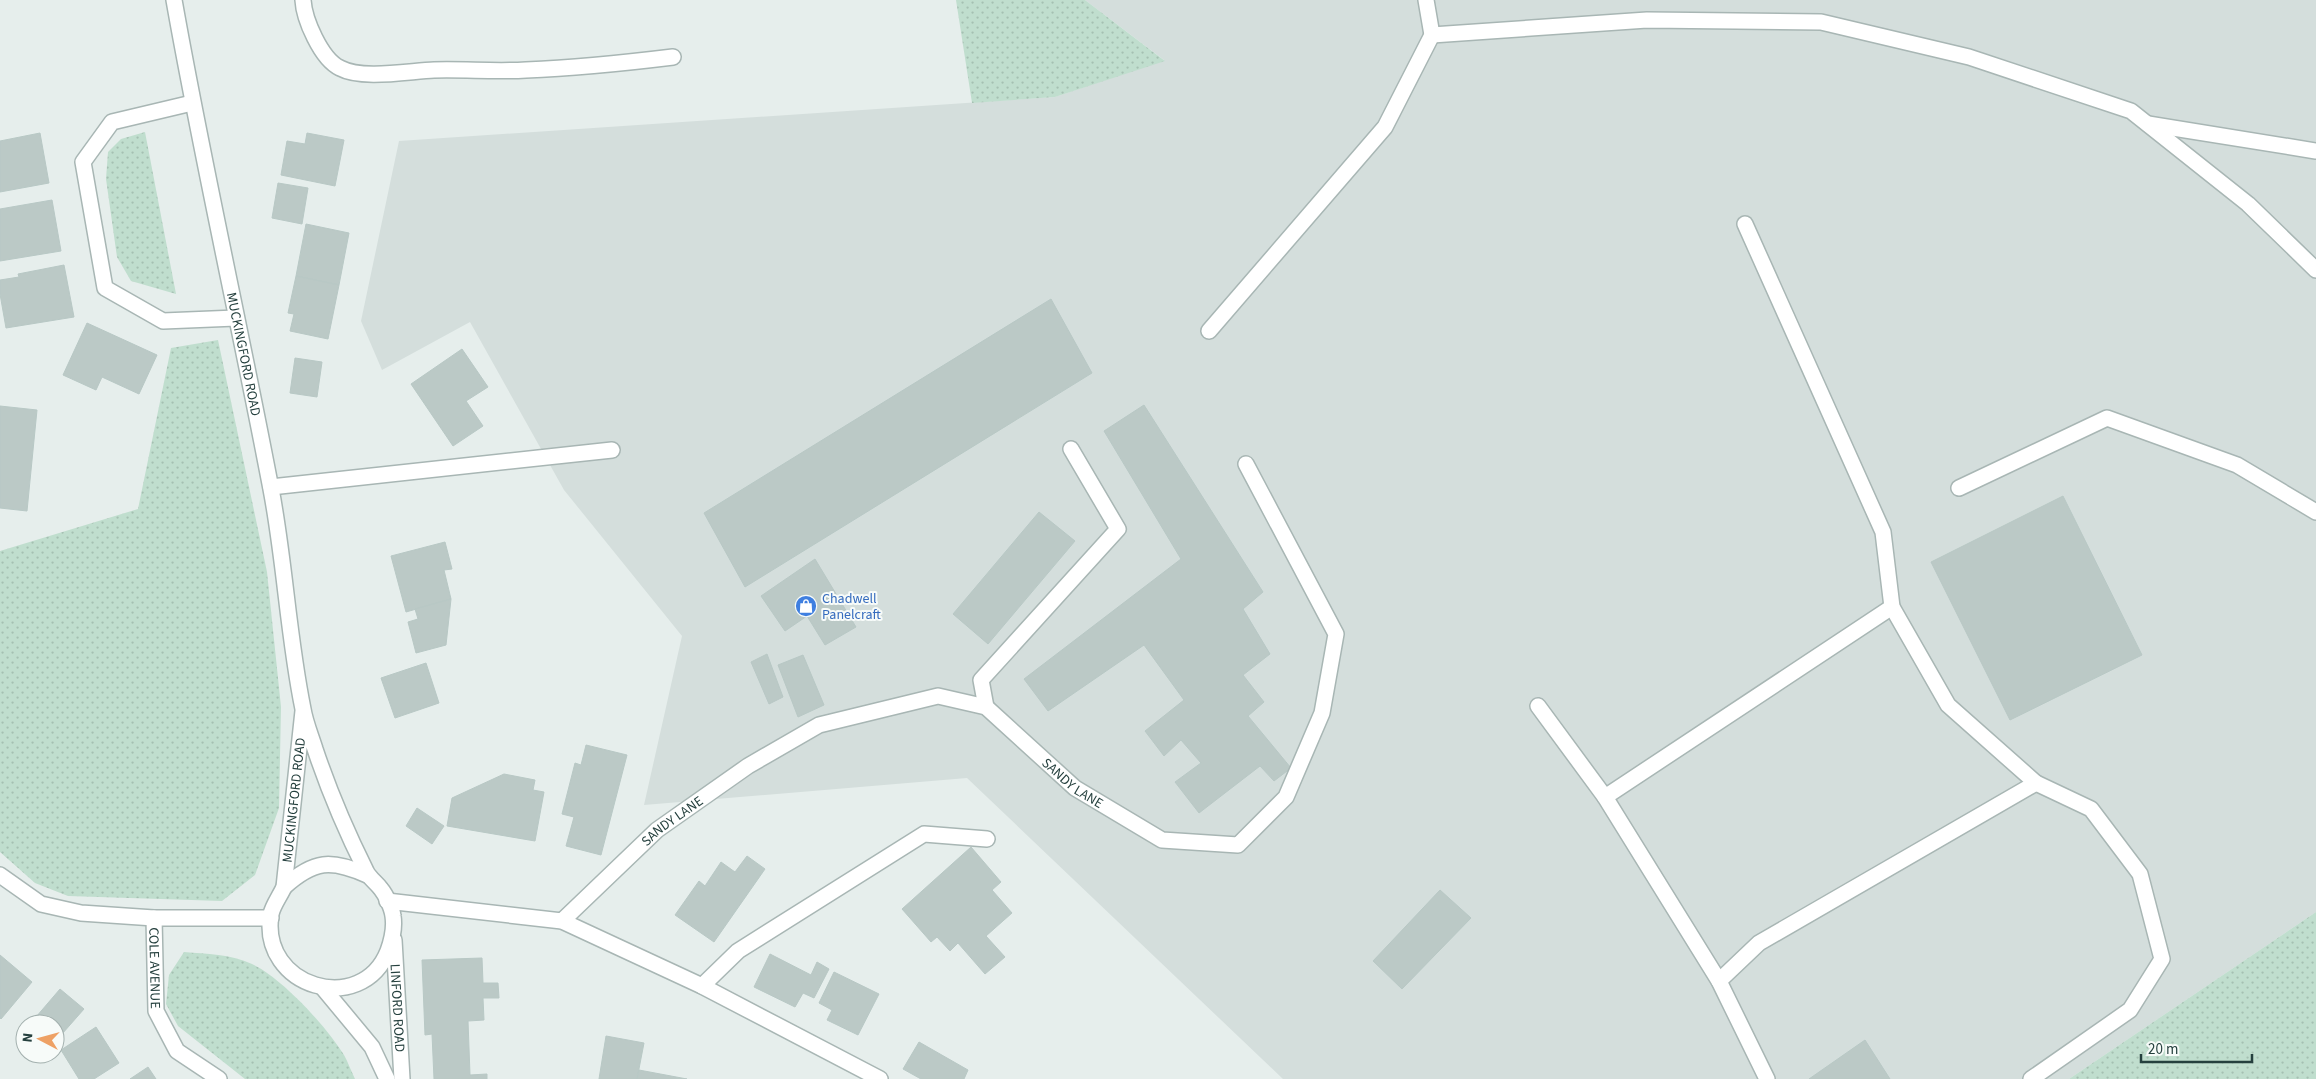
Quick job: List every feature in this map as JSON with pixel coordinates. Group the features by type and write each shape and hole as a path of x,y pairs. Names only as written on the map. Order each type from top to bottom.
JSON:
{"street":[{"name":"MUCKINGFORD ROAD","path":"174,0 192,103 271,487 303,711 326,783 368,875 383,890 393,915 393,936 384,961 369,976 345,987 324,988 300,979 283,965 270,934 271,912 284,887 303,711"},
{"path":"303,0 304,11 318,47 339,68 356,72 395,74 433,70 524,71 602,66 673,57"},
{"path":"1209,331 1385,128 1432,35 1426,0"},
{"path":"1432,35 1647,20 1821,22 1969,56 2131,112 2248,204 2316,270"},
{"path":"192,103 112,122 83,162 105,288 163,321 236,318"},
{"path":"2147,124 2316,151"},
{"path":"1745,224 1883,532 1892,607 1948,705 2036,783 2091,809 2140,874 2162,959 2130,1010 2031,1079"},
{"path":"1959,488 2107,418 2237,465 2316,512"},
{"path":"271,487 612,450"},
{"path":"986,708 982,680 1118,530 1071,450"},
{"name":"SANDY LANE","path":"562,920 657,830 748,766 819,725 938,696 986,708 1076,788 1162,840 1238,845 1286,797 1322,713 1336,634 1246,464"},
{"path":"1605,797 1892,607"},
{"path":"1538,706 1605,797 1719,981 1767,1079"},
{"path":"1719,981 1758,943 2036,783"},
{"path":"702,986 738,951 924,834 987,839"},
{"name":"MUCKINGFORD ROAD","path":"284,887 300,873 323,865 344,865 368,875"},
{"name":"COLE AVENUE","path":"0,874 40,904 81,913 154,918 271,918"},
{"path":"387,901 562,920 702,986 880,1079"},
{"name":"COLE AVENUE","path":"154,918 156,1011 177,1052 219,1079"},
{"name":"LINFORD ROAD","path":"393,936 402,1079"},
{"name":"LINFORD ROAD","path":"324,988 372,1047 387,1079"}],"shaded area":[{"path":"1085,0 2316,0 2316,912 2069,1079 1283,1079 967,778 644,805 682,636 564,490 470,322 382,370 361,321 399,141 1055,97 1164,60"}],"green space":[{"path":"956,0 1085,0 1165,61 1055,97 972,103"},
{"path":"145,132 176,294 131,281 117,257 106,179 108,152 121,139"},
{"path":"218,340 267,572 281,707 279,808 255,875 222,901 68,896 35,883 0,852 0,551 138,509 171,348"},
{"path":"2316,912 2316,1079 2069,1079"},
{"path":"184,952 236,958 264,971 290,991 315,1017 344,1055 355,1079 245,1079 178,1026 166,1004 169,975"}],"building":[{"path":"40,133 49,183 0,192 0,141"},
{"path":"307,133 344,140 335,186 281,175 287,141 305,144"},
{"path":"278,183 308,188 302,224 272,218"},
{"path":"52,200 61,251 0,261 0,209"},
{"path":"306,224 349,233 339,285 296,276"},
{"path":"64,265 74,317 6,328 0,294 0,280 19,277 18,274"},
{"path":"296,276 339,285 328,339 290,331 294,314 288,313"},
{"path":"1051,299 1092,373 745,587 704,513"},
{"path":"87,323 157,355 139,394 102,377 96,390 63,375"},
{"path":"462,349 488,387 466,401 483,426 453,446 411,384"},
{"path":"295,358 322,362 317,397 290,393"},
{"path":"1144,405 1263,592 1243,609 1270,654 1243,675 1264,702 1248,716 1291,768 1274,781 1260,766 1199,813 1175,782 1201,763 1181,740 1164,756 1145,731 1184,700 1144,645 1048,711 1024,679 1181,559 1104,431"},
{"path":"0,406 37,410 27,511 0,508"},
{"path":"2063,496 2142,655 2010,720 1931,562"},
{"path":"1039,512 1075,541 988,644 953,614"},
{"path":"445,542 452,569 444,570 451,599 406,612 391,556"},
{"name":"Chadwell Panelcraft","path":"815,559 856,627 825,645 807,616 785,631 761,596"},
{"path":"451,599 446,645 416,653 408,622 418,619 415,609"},
{"path":"767,654 783,697 769,704 751,662"},
{"path":"803,655 824,705 798,717 778,665"},
{"path":"426,663 439,703 395,718 381,678"},
{"path":"586,745 627,755 601,855 566,846 574,817 562,814 575,763 581,765"},
{"path":"504,774 535,780 533,790 544,792 535,841 447,826 452,798"},
{"path":"417,808 444,826 432,844 406,826"},
{"path":"971,847 1001,882 992,890 1012,913 986,936 1005,957 985,974 958,943 950,951 937,937 931,942 902,909"},
{"path":"747,856 765,869 714,942 675,915 699,881 705,886 721,862 735,872"},
{"path":"1440,890 1471,918 1402,989 1373,961"},
{"path":"770,954 811,975 817,962 829,969 814,998 803,993 795,1007 754,987"},
{"path":"0,955 32,982 1,1019 0,1018"},
{"path":"482,958 483,983 498,983 499,998 483,998 484,1020 468,1021 470,1075 487,1074 487,1079 434,1079 432,1034 425,1035 422,960"},
{"path":"834,972 879,994 858,1035 827,1020 832,1010 819,1003"},
{"path":"60,989 84,1009 65,1031 65,1014 39,1014"},
{"path":"96,1027 119,1063 94,1079 79,1079 65,1056 65,1047"},
{"path":"606,1036 644,1043 637,1079 599,1079"},
{"path":"1865,1040 1890,1079 1809,1079"},
{"path":"919,1042 968,1070 964,1079 921,1079 903,1069"},
{"path":"148,1067 156,1079 130,1079"},
{"path":"639,1070 687,1079 637,1079"}],"place":[{"name":"Chadwell Panelcraft","path":"806,606"}]}
